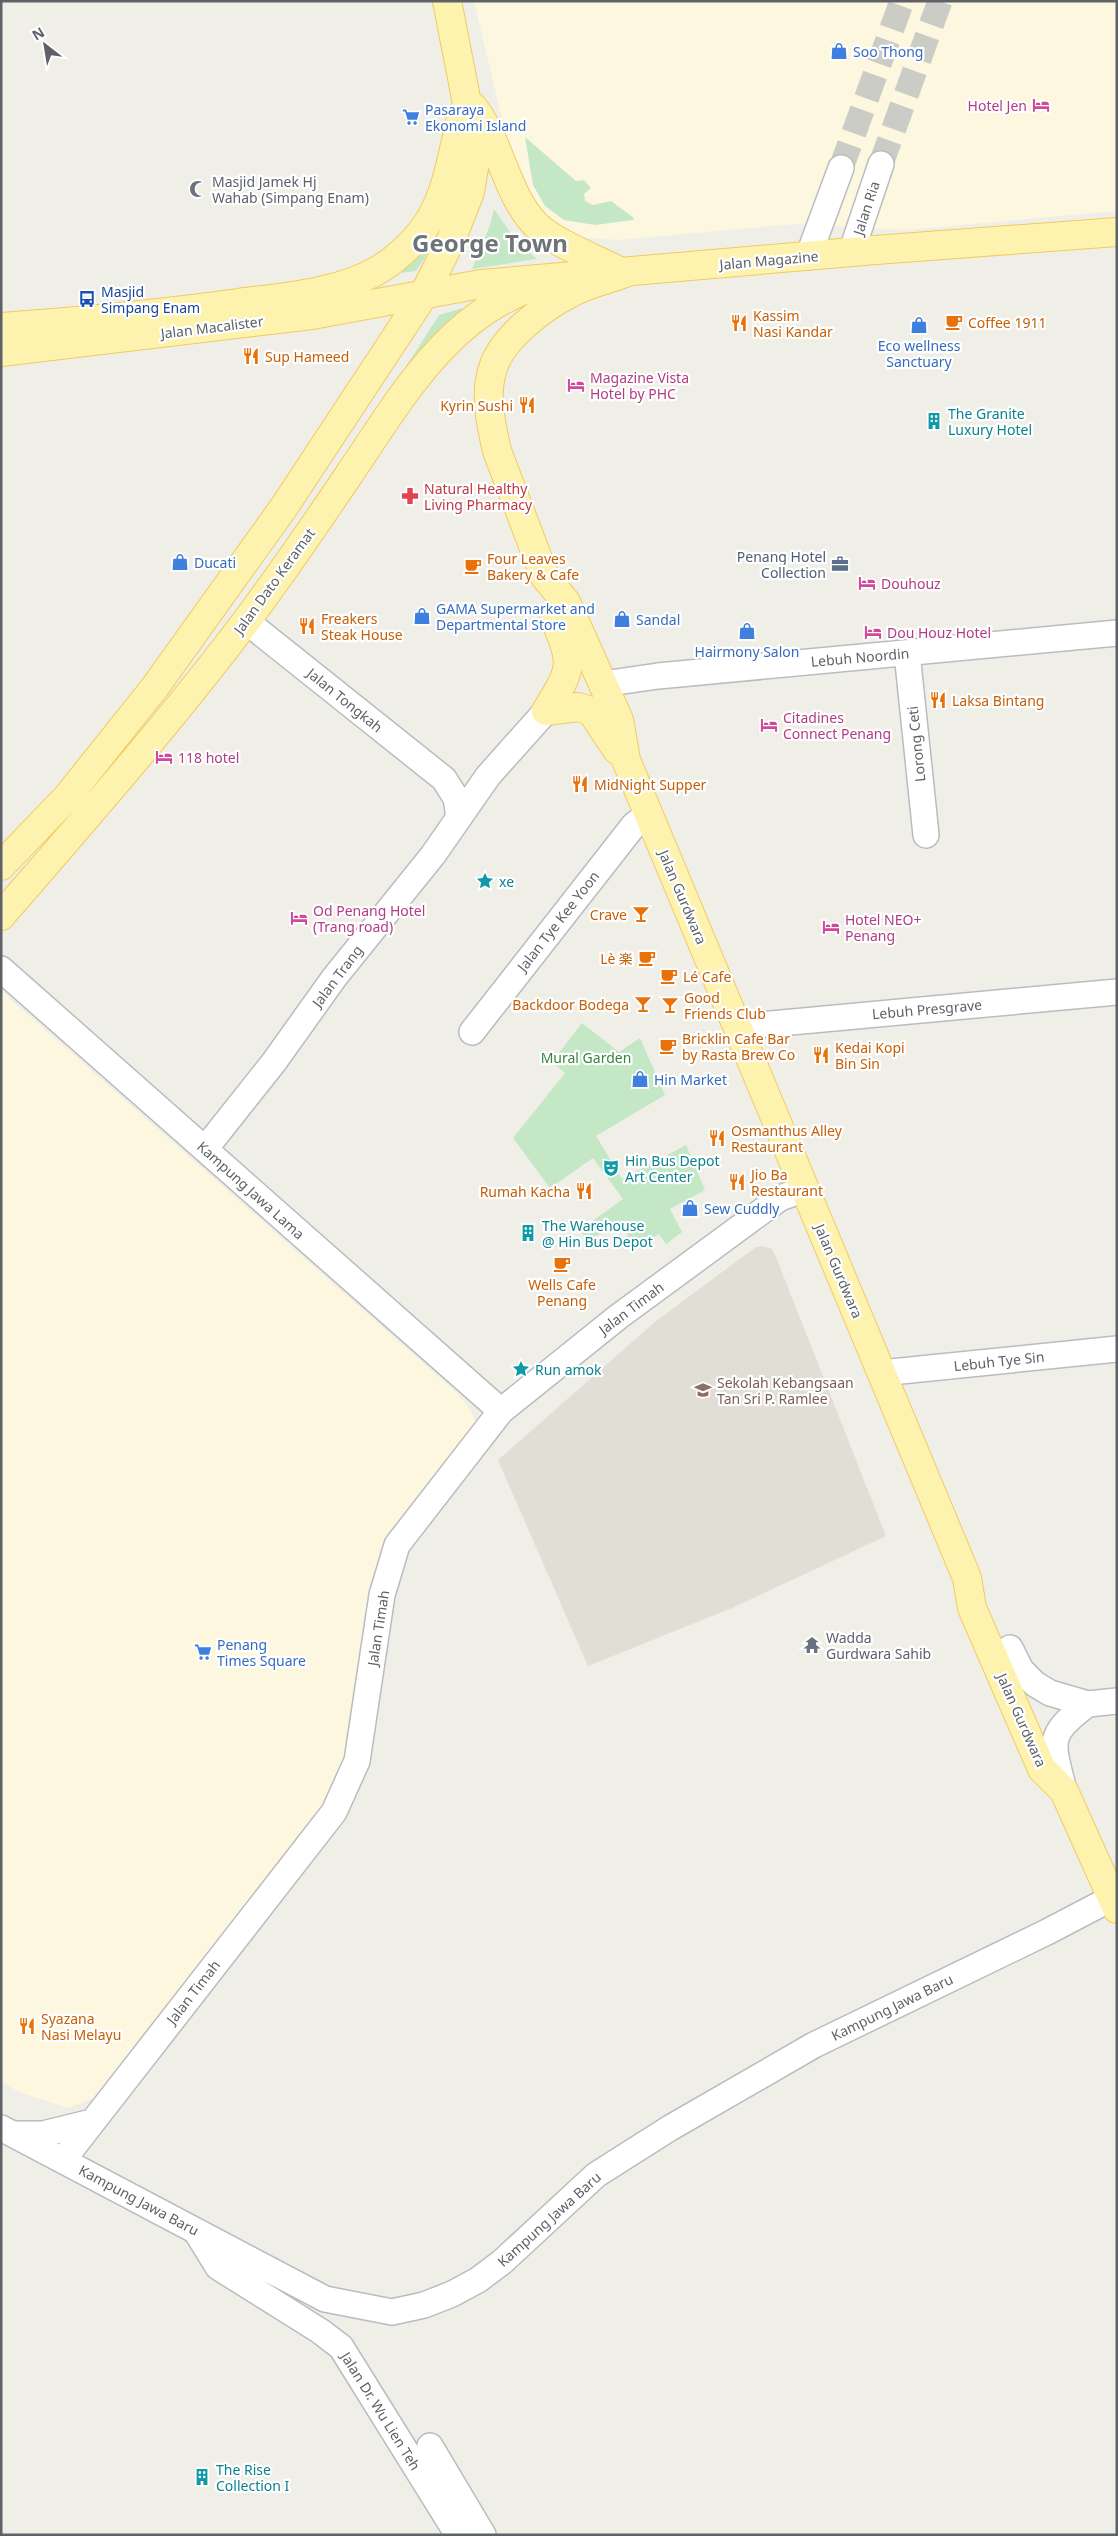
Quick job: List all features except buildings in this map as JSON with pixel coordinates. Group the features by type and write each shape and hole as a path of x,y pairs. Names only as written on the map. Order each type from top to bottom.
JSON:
{"main road":[{"path":"1,866 68,796 156,687 284,507 423,296 452,238 470,192 475,162 447,1"},
{"path":"465,98 485,122 519,200 537,226 554,239 625,273"},
{"name":"Jalan Macalister","path":"1,327 154,314 300,296 336,286 379,269 404,251 423,229 438,205 454,155 465,98"},
{"name":"Jalan Magazine","path":"423,296 481,284 565,276 625,273 1117,232"},
{"name":"Jalan Gurdwara","path":"625,273 571,293 541,312 508,341 499,353 492,369 489,395 492,431 497,451 545,577 566,602 619,720 626,760 967,1578 972,1608 1042,1769 1064,1791 1114,1903"},
{"name":"Jalan Dato Keramat","path":"1,916 104,797 246,621 309,535 413,381 436,353 459,331 491,307 526,289 565,276"},
{"name":"Jalan Macalister","path":"1,352 312,315 423,296"},
{"path":"545,577 550,609 567,649 568,663 566,677 546,711"},
{"path":"546,711 578,707 591,711 608,738 626,760"},
{"name":"Jalan Gurdwara","path":"967,1578 987,1599 1010,1648"}],"street":[{"name":"Jalan Ria","path":"851,253 880,164"},
{"path":"808,257 841,168"},
{"name":"Jalan Tongkah","path":"246,621 444,779 456,798 459,818"},
{"name":"Lebuh Noordin","path":"603,684 658,676 1117,633"},
{"name":"Lorong Ceti","path":"907,652 926,836"},
{"name":"Jalan Trang","path":"205,1149 274,1062 334,978 433,855 488,776 546,711"},
{"path":"444,779 459,782 488,776"},
{"name":"Jalan Tye Kee Yoon","path":"472,1032 634,825 648,814"},
{"name":"Kampung Jawa Lama","path":"1,969 501,1411"},
{"name":"Lebuh Presgrave","path":"737,1026 1117,992"},
{"name":"Jalan Timah","path":"63,2160 334,1812 357,1761 382,1595 397,1545 501,1411 618,1317 756,1215 780,1198 805,1189"},
{"name":"Lebuh Tye Sin","path":"881,1373 1117,1349"},
{"path":"1010,1648 1021,1670 1035,1684 1050,1693 1088,1704 1117,1701"},
{"path":"1064,1791 1055,1749 1056,1736 1062,1723 1088,1704"},
{"name":"Kampung Jawa Baru","path":"7,2131 325,2300 366,2309 392,2312 424,2305 452,2294 478,2280 502,2262 596,2175 670,2128 814,2045 1047,1932 1114,1903"},
{"path":"7,2131 43,2134 92,2122"},
{"name":"Jalan Dr. Wu Lien Teh","path":"195,2231 218,2267 320,2331 341,2347 458,2535"},
{"name":"Jalan Dr. Wu Lien Teh","path":"430,2446 483,2535"}],"shaded area":[{"path":"474,1 1117,1 1117,211 906,230 794,224 618,240 568,236 552,228 515,174"},
{"path":"1,991 456,1392 467,1405 475,1420 476,1432 379,1569 355,1741 314,1826 100,2096 68,2108 19,2092 1,2081"},
{"name":"Sekolah Kebangsaan Tan Sri P. Ramlee","path":"763,1246 772,1249 776,1257 886,1536 732,1608 588,1666 498,1460 656,1321 756,1247"}],"green space":[{"path":"525,137 576,181 584,180 591,188 584,194 585,201 593,205 611,201 634,218 633,220 595,225 564,220 545,206 533,185"},
{"path":"494,209 517,242 537,259 472,269 490,225"},
{"path":"445,219 434,244 416,271 390,274"},
{"path":"463,308 463,313 409,371 405,368 439,315"},
{"name":"Mural Garden","path":"582,1023 619,1052 640,1038 665,1095 596,1136 622,1179 686,1145 705,1190 670,1209 682,1232 666,1244 659,1234 634,1250 622,1224 587,1240 580,1230 623,1199 593,1158 550,1188 513,1138 565,1073 552,1062"}],"tunnel":[{"path":"841,168 902,1"},
{"path":"881,164 940,1"}],"place":[{"name":"Soo Thong","path":"839,51"},
{"name":"Hotel Jen","path":"1041,105"},
{"name":"Pasaraya Ekonomi Island","path":"411,117"},
{"name":"Masjid Jamek Hj Wahab (Simpang Enam)","path":"198,189"},
{"name":"Masjid Simpang Enam","path":"87,299"},
{"name":"Coffee 1911","path":"954,322"},
{"name":"Kassim Nasi Kandar","path":"739,323"},
{"name":"Eco wellness Sanctuary","path":"919,325"},
{"name":"Sup Hameed","path":"251,356"},
{"name":"Magazine Vista Hotel by PHC","path":"576,385"},
{"name":"Kyrin Sushi","path":"527,405"},
{"name":"The Granite Luxury Hotel","path":"934,421"},
{"name":"Natural Healthy Living Pharmacy","path":"410,496"},
{"name":"Ducati","path":"180,562"},
{"name":"Penang Hotel Collection","path":"840,564"},
{"name":"Four Leaves Bakery & Cafe","path":"473,566"},
{"name":"Douhouz","path":"867,583"},
{"name":"GAMA Supermarket and Departmental Store","path":"422,616"},
{"name":"Sandal","path":"622,619"},
{"name":"Freakers Steak House","path":"307,626"},
{"name":"Hairmony Salon","path":"747,631"},
{"name":"Dou Houz Hotel","path":"873,632"},
{"name":"Laksa Bintang","path":"938,700"},
{"name":"Citadines Connect Penang","path":"769,725"},
{"name":"118 hotel","path":"164,757"},
{"name":"MidNight Supper","path":"580,784"},
{"name":"xe","path":"485,881"},
{"name":"Crave","path":"641,914"},
{"name":"Od Penang Hotel (Trang road)","path":"299,918"},
{"name":"Hotel NEO+ Penang","path":"831,927"},
{"name":"Lè 楽","path":"647,958"},
{"name":"Lé Cafe","path":"669,976"},
{"name":"Backdoor Bodega","path":"643,1004"},
{"name":"Good Friends Club","path":"670,1005"},
{"name":"Bricklin Cafe Bar by Rasta Brew Co","path":"668,1046"},
{"name":"Kedai Kopi Bin Sin","path":"821,1055"},
{"name":"Hin Market","path":"640,1079"},
{"name":"Osmanthus Alley Restaurant","path":"717,1138"},
{"name":"Hin Bus Depot Art Center","path":"611,1168"},
{"name":"Jio Ba Restaurant","path":"737,1182"},
{"name":"Rumah Kacha","path":"584,1191"},
{"name":"Sew Cuddly","path":"690,1208"},
{"name":"The Warehouse @ Hin Bus Depot","path":"528,1233"},
{"name":"Wells Cafe Penang","path":"562,1264"},
{"name":"Run amok","path":"521,1369"},
{"name":"Sekolah Kebangsaan Tan Sri P. Ramlee","path":"703,1390"},
{"name":"Wadda Gurdwara Sahib","path":"812,1645"},
{"name":"Penang Times Square","path":"203,1652"},
{"name":"Syazana Nasi Melayu","path":"27,2026"},
{"name":"The Rise Collection I","path":"202,2477"}],"district":[{"name":"George Town","path":"490,242"}]}
